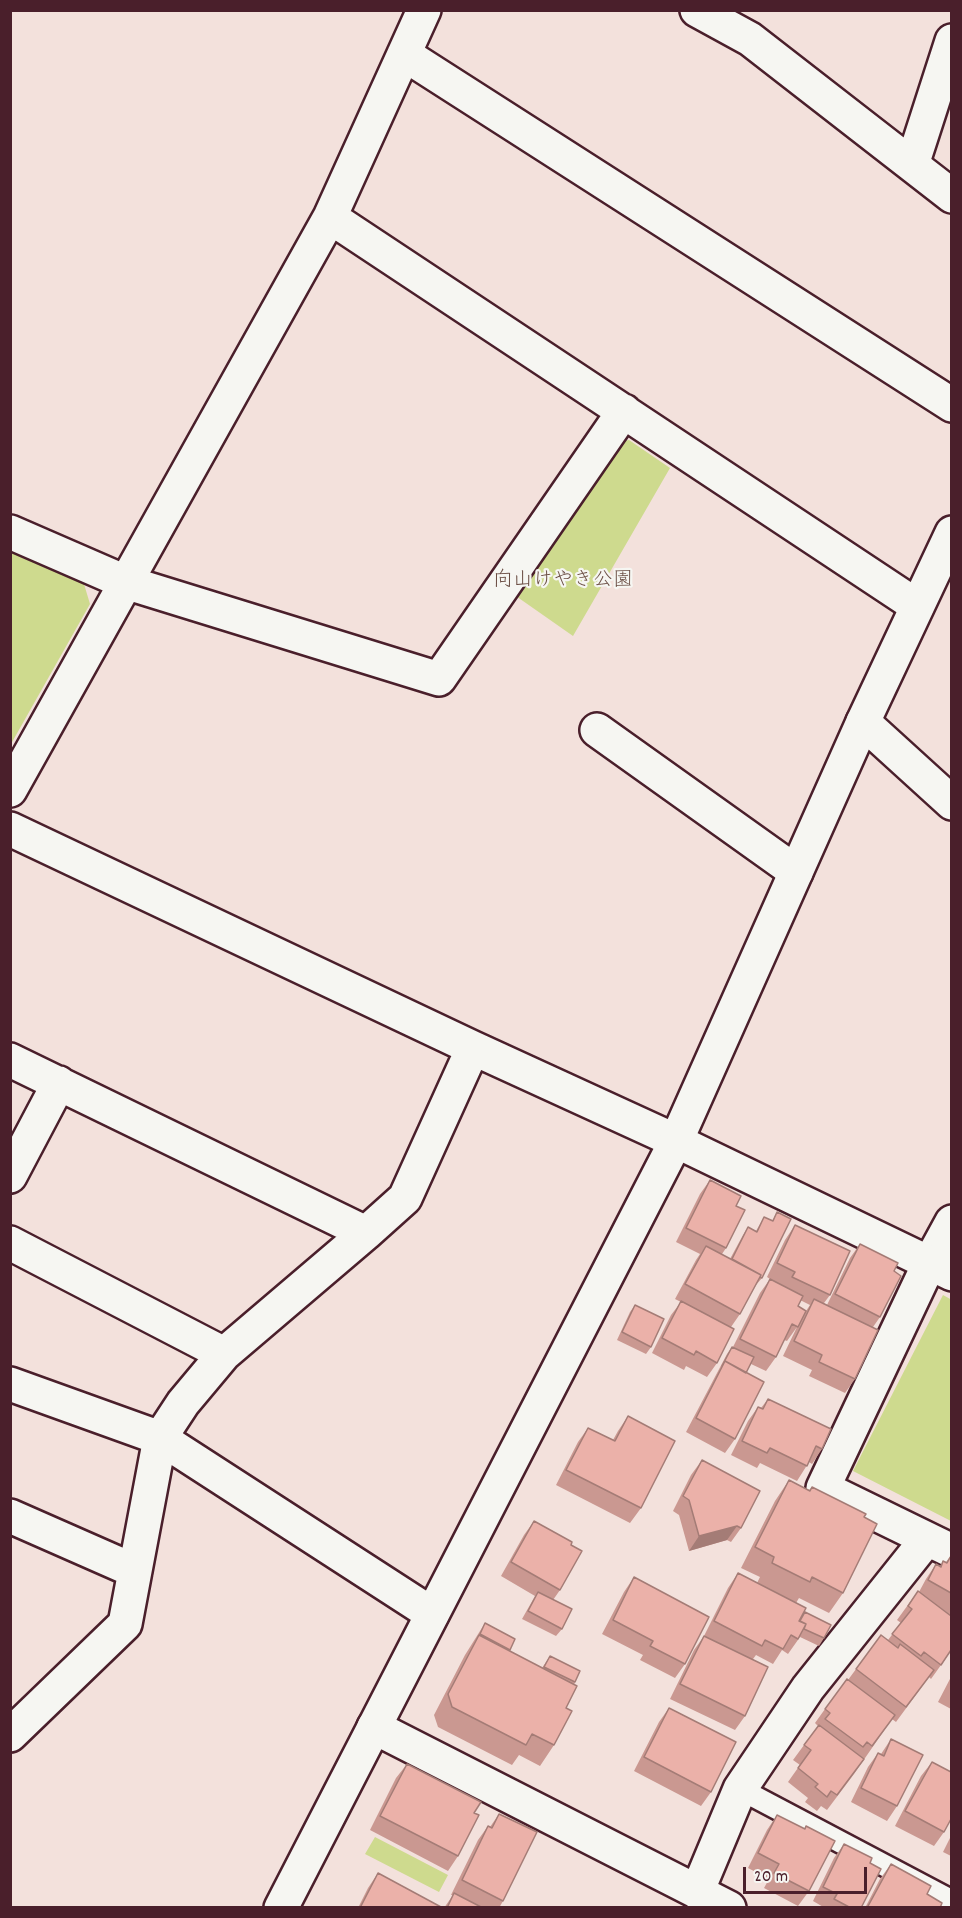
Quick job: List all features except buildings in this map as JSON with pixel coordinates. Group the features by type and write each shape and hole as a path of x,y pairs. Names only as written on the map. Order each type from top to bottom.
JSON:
{"street":[{"path":"10,790 330,217 424,10"},
{"path":"697,10 754,25 912,165 951,196"},
{"path":"912,165 951,41"},
{"path":"404,54 951,405"},
{"path":"330,217 917,606"},
{"path":"10,532 125,582 439,679 624,411"},
{"path":"281,1908 676,1141 863,722 951,533"},
{"path":"863,722 951,803"},
{"path":"597,730 796,872"},
{"path":"10,828 473,1048 676,1141 940,1269"},
{"path":"10,1735 125,1624 160,1438 183,1403 224,1354 405,1198 473,1048"},
{"path":"10,1060 366,1233"},
{"path":"10,1176 59,1083"},
{"path":"697,1892 740,1789 808,1688 939,1545 823,1488 940,1269 951,1222"},
{"path":"10,1243 224,1354"},
{"path":"10,1384 160,1438 432,1614"},
{"path":"10,1516 135,1571"},
{"path":"374,1727 729,1908"}],"lane":[{"path":"740,1789 951,1901"}],"green space":[{"name":"向山けやき公園","path":"629,440 670,468 573,636 513,594 613,443"},
{"path":"11,550 84,584 90,604 11,744"},
{"path":"943,1295 952,1300 951,1521 853,1471"},
{"path":"375,1837 448,1875 439,1892 365,1854"}]}
